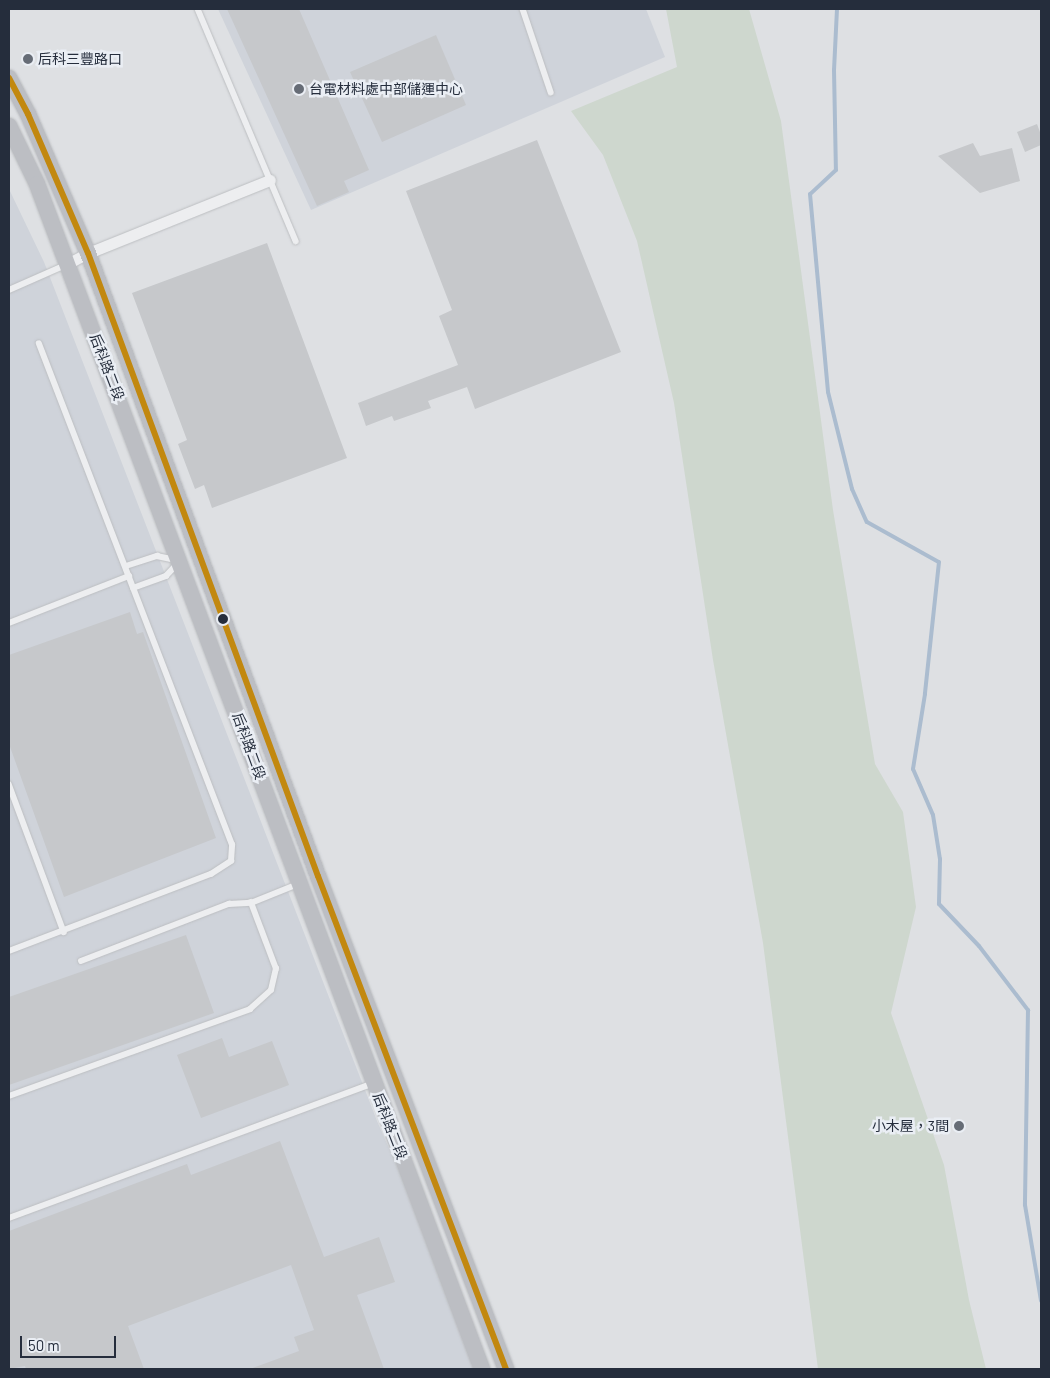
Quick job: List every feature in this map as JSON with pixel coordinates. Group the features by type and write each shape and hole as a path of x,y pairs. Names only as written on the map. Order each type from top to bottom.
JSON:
{"street":[{"name":"后科路二段","path":"9,78 32,122 88,253 318,876 506,1369"},
{"name":"后科路二段","path":"9,126 37,184 68,264 482,1369"},
{"path":"68,264 88,253 270,180"},
{"path":"180,561 199,554"},
{"path":"374,1083 395,1074"}],"lane":[{"path":"198,9 296,242"},
{"path":"523,9 551,92"},
{"path":"9,290 68,264"},
{"path":"9,951 64,932 211,874 230,861 232,845 39,344"},
{"path":"126,566 157,556 180,561"},
{"path":"133,588 166,576 180,561"},
{"path":"9,623 129,576"},
{"path":"9,784 64,932"},
{"path":"81,961 229,904 251,903 300,884"},
{"path":"9,1096 250,1009 271,990 276,969 251,903"},
{"path":"9,1218 374,1083"}],"shaded area":[{"name":"台電材料處中部儲運中心","path":"218,9 646,9 665,57 311,210"},
{"path":"666,9 749,9 781,121 833,510 875,764 903,812 916,907 891,1013 944,1165 969,1300 986,1369 818,1369 763,943 713,660 674,403 637,241 603,155 571,111 677,67"},
{"path":"9,189 44,262 377,1121 486,1369 9,1369"}],"building":[{"name":"台電材料處中部儲運中心","path":"227,9 299,9 369,170 344,181 349,192 317,206"},
{"path":"436,35 466,105 382,142 350,72"},
{"path":"1037,124 1041,135 1041,145 1025,152 1017,132"},
{"path":"537,140 621,352 475,409 467,387 428,401 431,408 394,421 392,416 366,426 358,403 458,365 439,316 452,310 406,191"},
{"path":"973,143 980,156 1012,148 1020,181 980,193 938,156"},
{"path":"267,243 347,458 212,508 204,485 195,489 178,444 187,440 132,293"},
{"path":"130,612 137,634 143,632 216,838 64,897 9,744 9,655"},
{"path":"186,935 214,1013 9,1085 9,997"},
{"path":"222,1038 229,1057 272,1041 289,1085 201,1118 177,1055"},
{"path":"280,1141 324,1257 379,1237 395,1282 357,1295 384,1369 250,1369 299,1351 294,1337 314,1330 291,1265 128,1326 144,1369 26,1369 25,1366 9,1369 9,1231 187,1164 191,1175"}],"waterway":[{"path":"837,9 834,70 836,170 810,194 828,392 852,489 867,522 939,562 925,694 913,769 933,815 940,859 939,904 979,946 1028,1010 1025,1205 1041,1301"}],"transit line":[{"path":"9,78 28,114 88,253 318,876 506,1369"}],"place":[{"name":"后科三豐路口","path":"28,59"},
{"name":"台電材料處中部儲運中心","path":"299,89"},
{"name":"小木屋，3間","path":"959,1126"}]}
